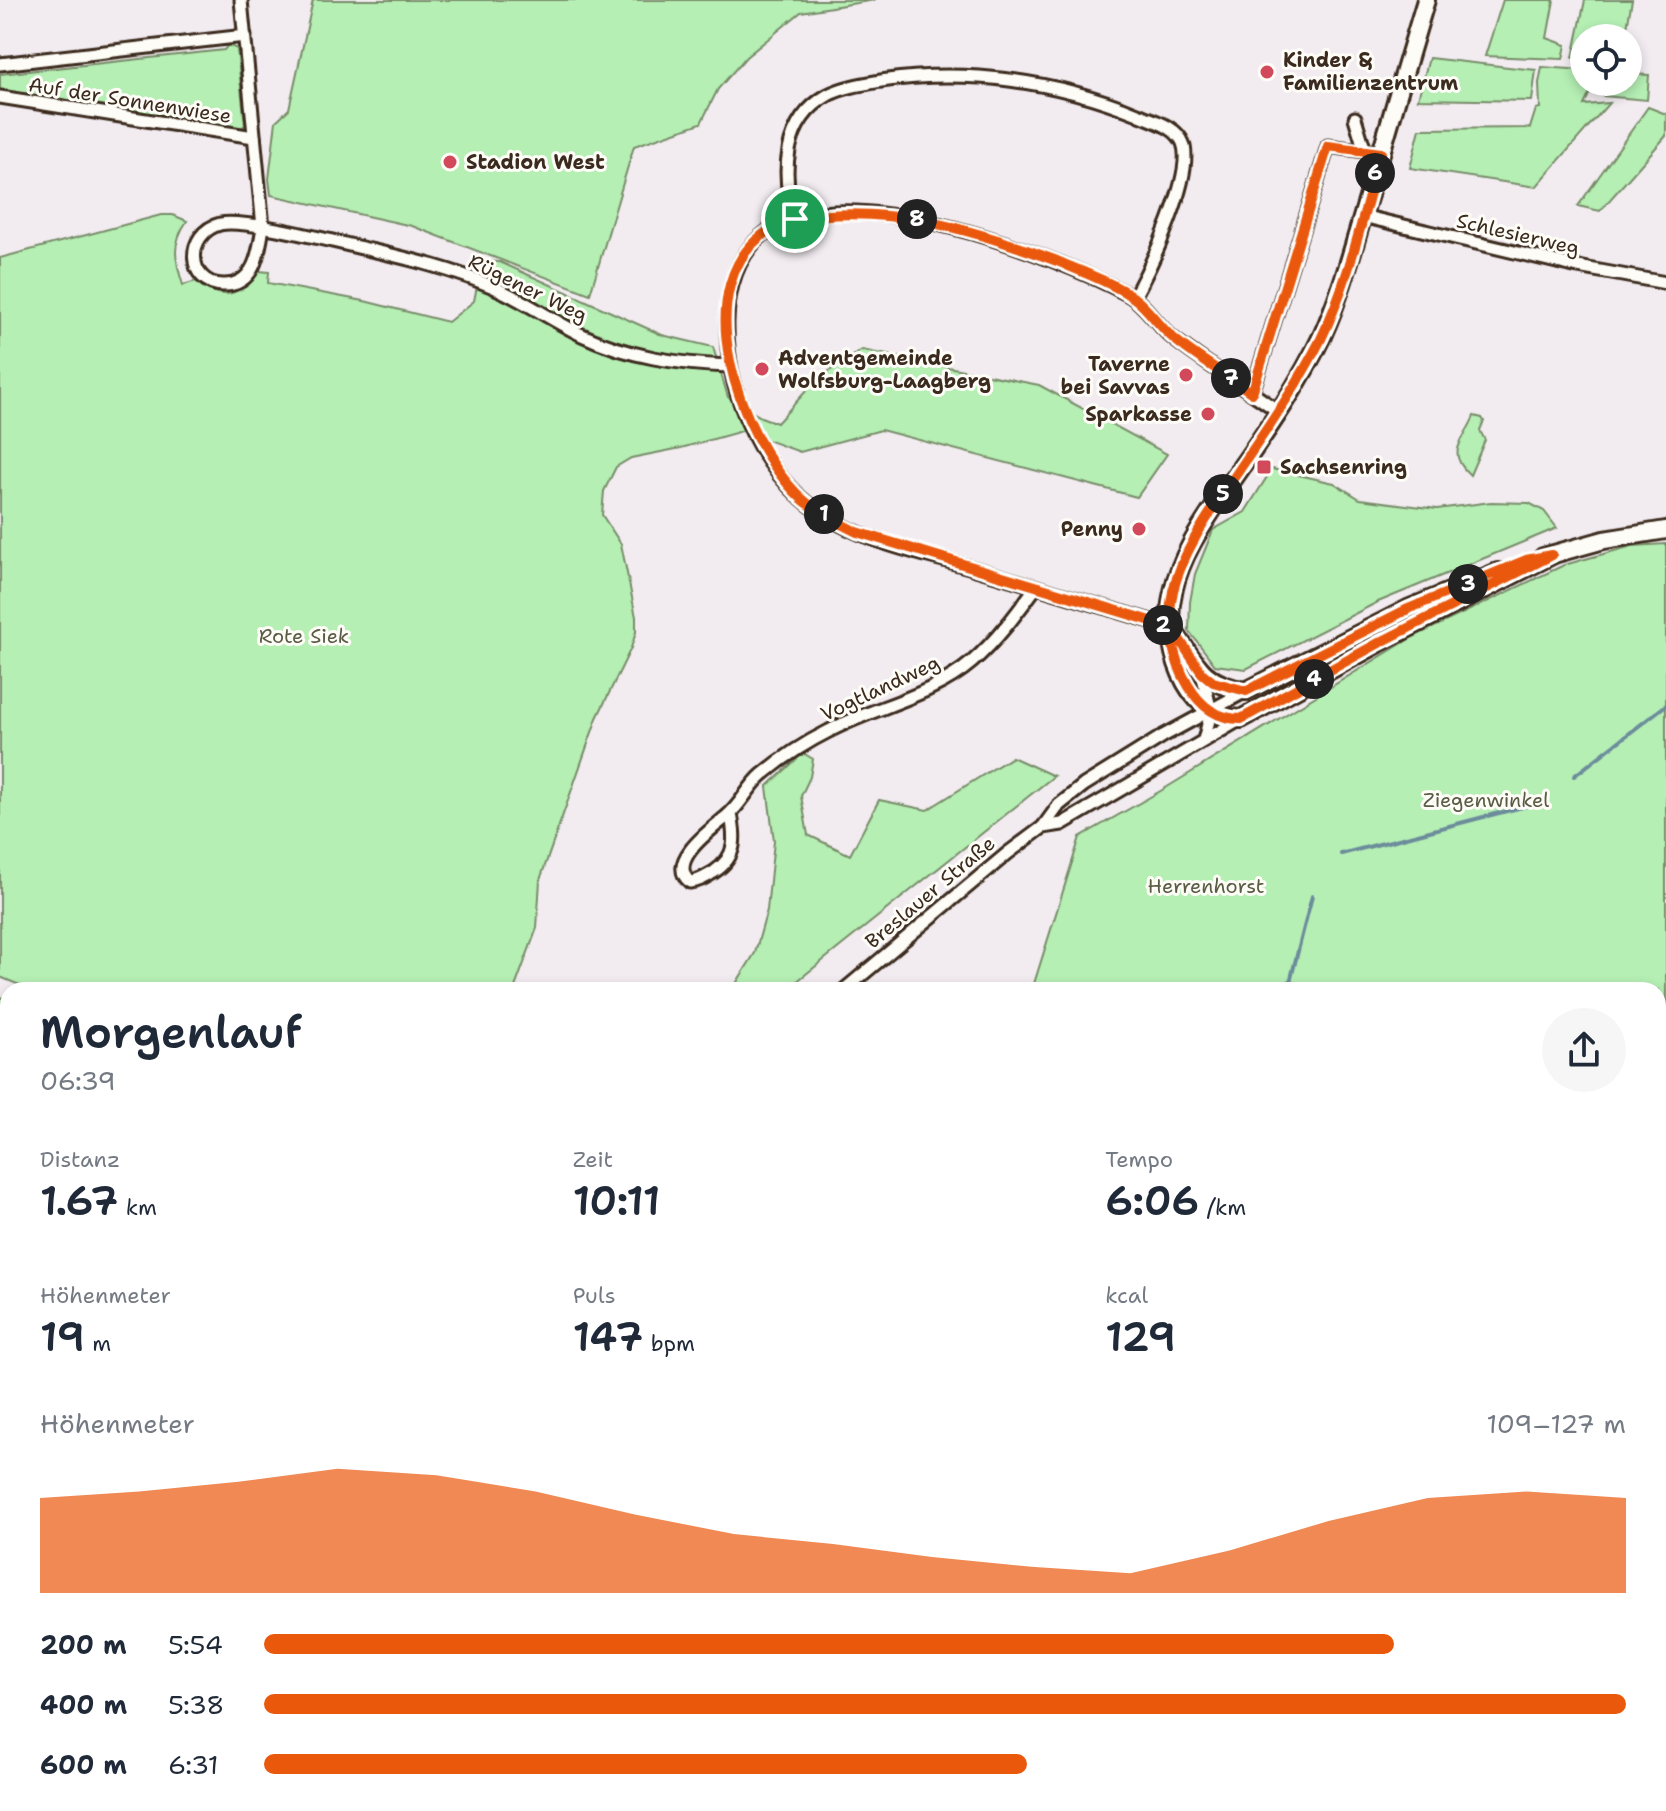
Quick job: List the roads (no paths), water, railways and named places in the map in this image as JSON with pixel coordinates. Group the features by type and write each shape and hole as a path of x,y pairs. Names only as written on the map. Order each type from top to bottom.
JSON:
{"street":[{"path":"241,0 263,227"},
{"path":"1241,719 1227,719 1211,712 1192,693 1176,666 1171,627 1172,594 1192,544 1279,412 1322,336 1335,305 1362,216 1373,152 1426,0"},
{"path":"0,64 245,36"},
{"path":"795,219 786,174 790,143 804,116 830,94 861,84 910,77 964,76 1078,93 1161,124 1181,139 1184,147 1185,170 1167,225 1149,271 1134,297"},
{"name":"Auf der Sonnenwiese","path":"0,97 254,137"},
{"path":"1355,118 1373,152"},
{"path":"1252,393 1328,146 1373,152"},
{"path":"1246,691 1213,682 1202,673 1171,627 865,535 836,522 801,498 775,468 755,437 729,366 730,286 739,262 764,234 795,219 856,213 919,219 1026,250 1078,269 1134,297 1175,340 1279,412"},
{"name":"Schlesierweg","path":"1362,216 1578,267 1666,283"},
{"name":"Rügener Weg","path":"263,227 257,260 252,271 239,283 226,286 202,278 195,265 194,250 200,235 209,227 225,223 263,227 447,269 492,286 581,335 639,356 667,362 729,366"},
{"name":"Breslauer Straße","path":"854,982 1043,827 1059,805 1084,785 1163,736 1408,609 1526,560 1604,540 1666,530"},
{"name":"Breslauer Straße","path":"1043,827 1062,824 1204,740 1379,643 1552,555"},
{"name":"Vogtlandweg","path":"731,813 733,848 726,864 699,881 690,882 682,871 690,851 731,813 761,776 828,731 906,701 972,662 1010,622 1036,587"},
{"path":"1202,673 1211,712 1204,740"}],"waterway":[{"path":"1574,776 1666,705"},
{"path":"1341,854 1526,806"},
{"path":"1290,982 1312,896"}],"place":[{"name":"Kinder & Familienzentrum","path":"1267,72"},
{"name":"Stadion West","path":"450,162"},
{"name":"Adventgemeinde Wolfsburg-Laagberg","path":"762,369"},
{"name":"Taverne bei Savvas","path":"1186,375"},
{"name":"Sparkasse","path":"1208,414"},
{"name":"Sachsenring","path":"1264,467"},
{"name":"Penny","path":"1139,529"}],"park label":[{"name":"Rote Siek","path":"304,636"},
{"name":"Ziegenwinkel","path":"1486,800"},
{"name":"Herrenhorst","path":"1206,886"}]}
